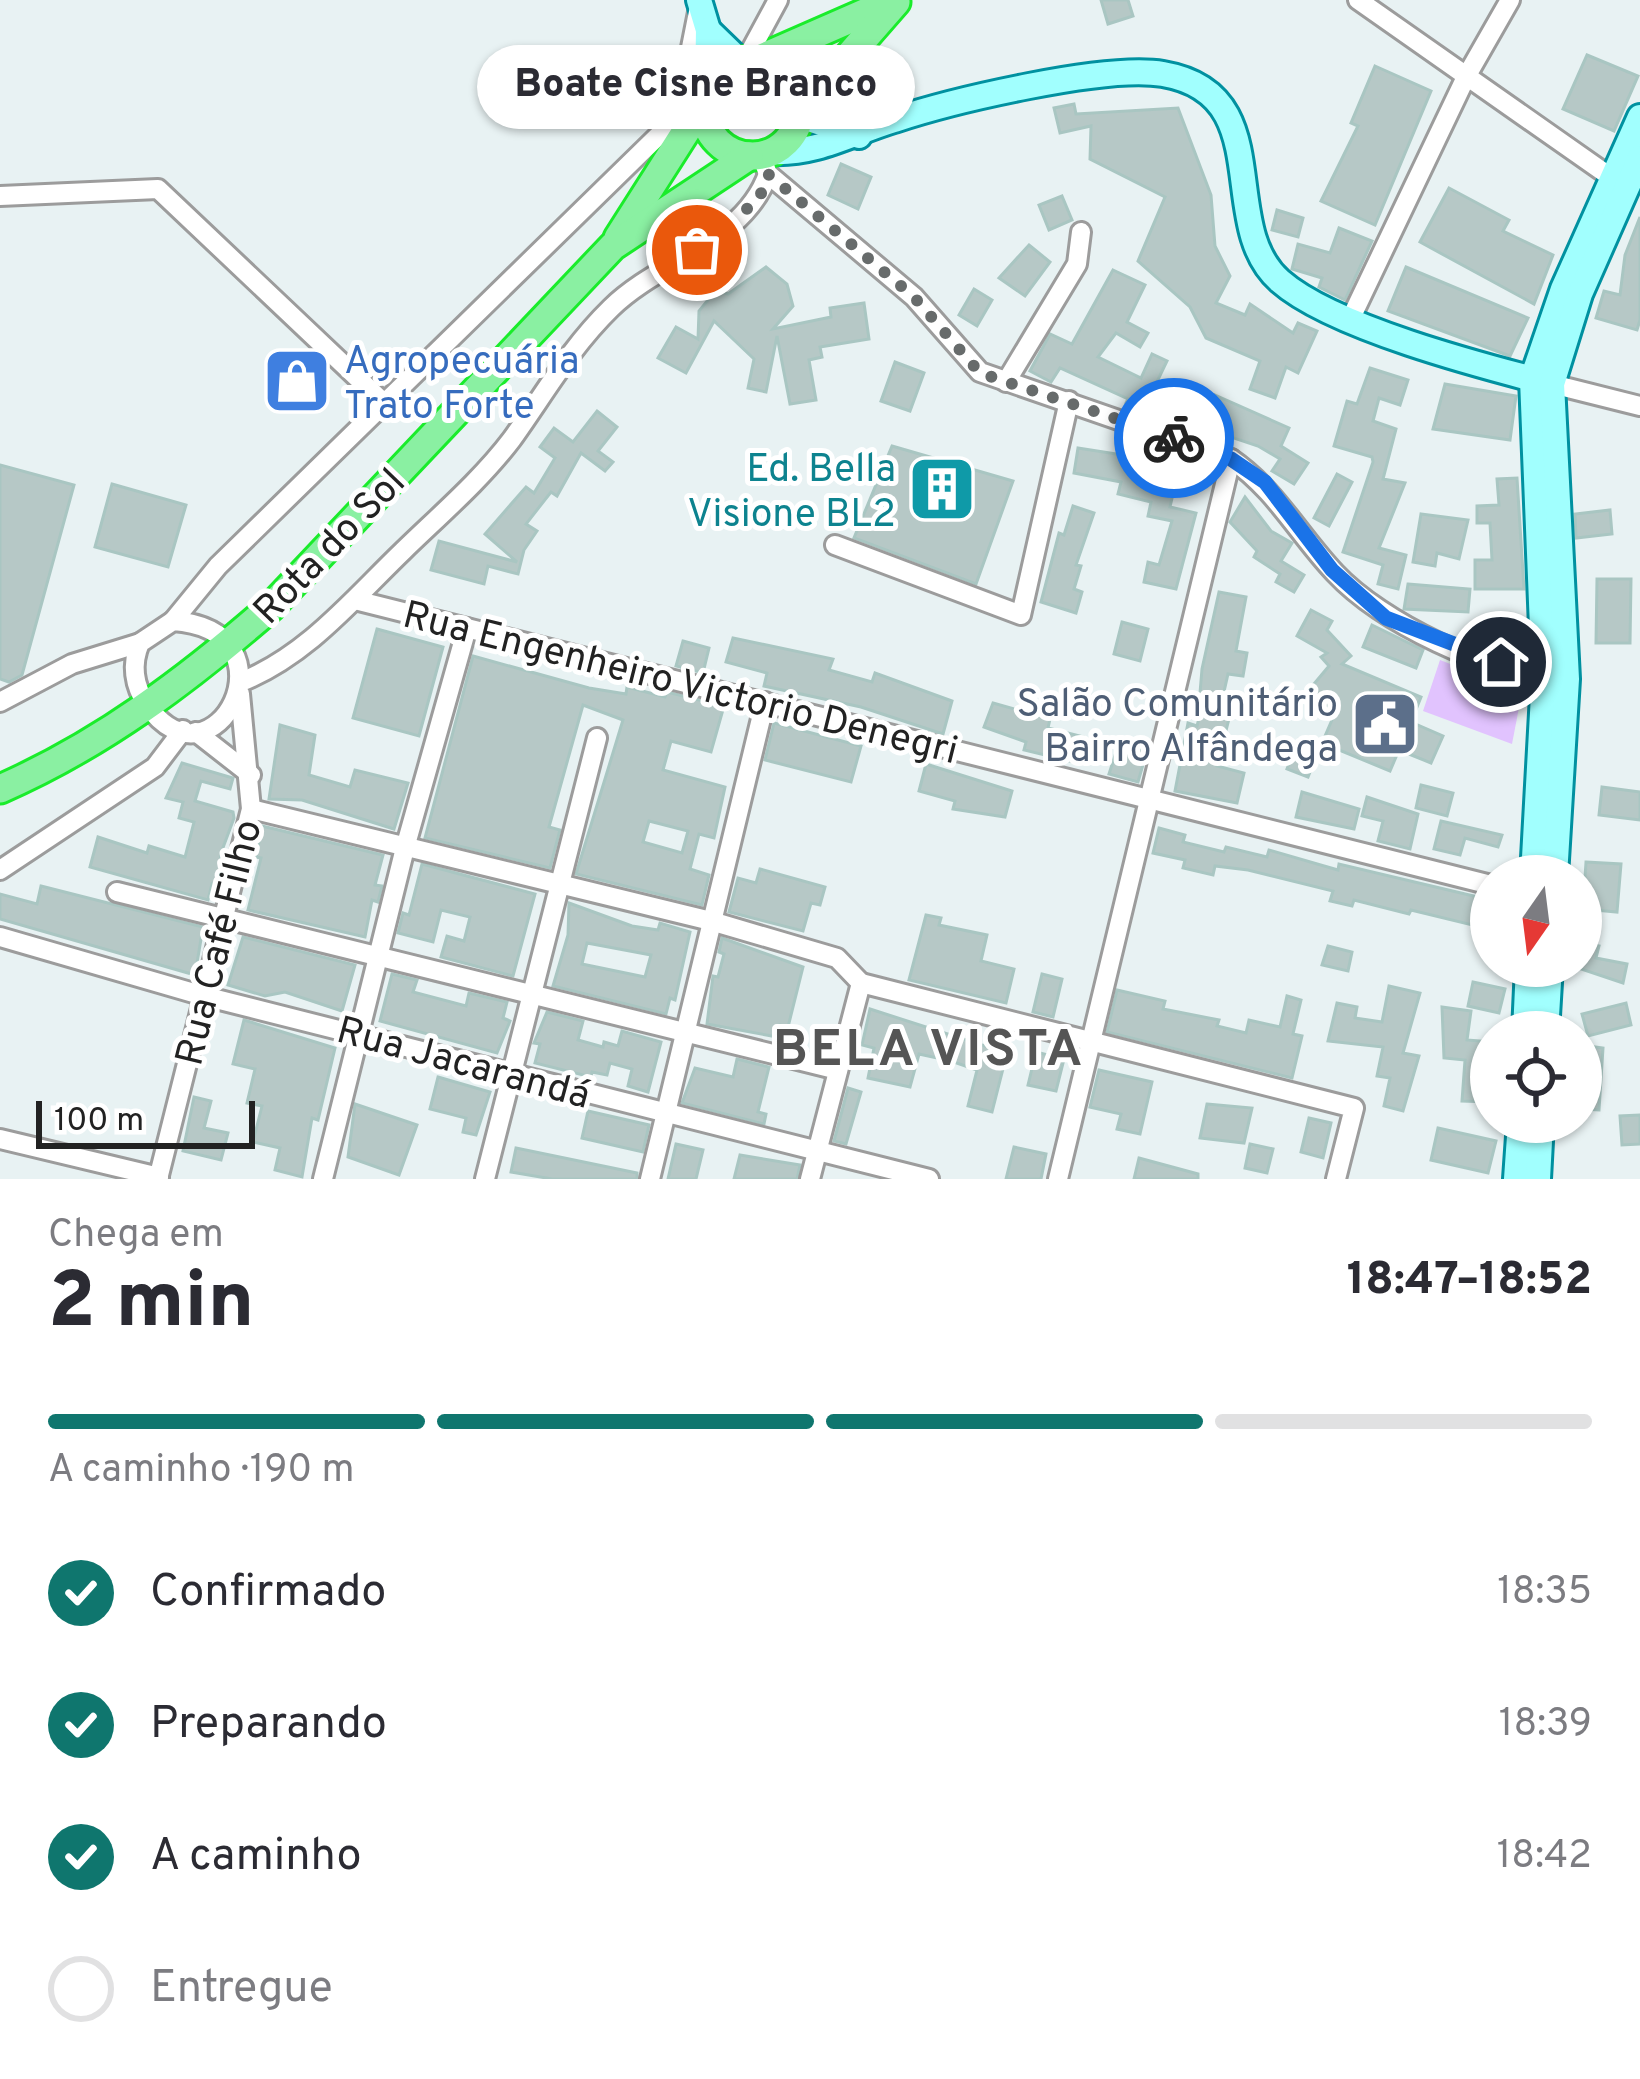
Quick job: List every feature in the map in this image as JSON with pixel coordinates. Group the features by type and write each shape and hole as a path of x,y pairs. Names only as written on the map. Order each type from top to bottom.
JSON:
{"highway":[{"path":"896,0 800,114 793,134 763,159 714,137 706,96 715,77 896,0"},
{"path":"748,61 789,78 800,114"},
{"name":"Rota do Sol","path":"0,789 84,747 142,693 227,646 272,606 613,246 706,96"},
{"name":"Rota do Sol","path":"613,246 763,159"}],"main road":[{"path":"700,1 708,30 706,96"},
{"path":"708,30 748,61"},
{"path":"763,159 859,136 923,110 991,94 1129,74 1163,74 1195,85 1218,103 1234,128 1260,256 1299,297 1350,320 1542,382"},
{"path":"800,114 859,136"},
{"path":"1555,855 1555,678 1542,382 1571,291 1618,183 1640,117"},
{"path":"1618,183 1640,158"},
{"path":"1535,855 1555,678"},
{"path":"1516,1179 1519,1143"},
{"path":"1538,1179 1540,1143"}],"street":[{"path":"748,61 778,0"},
{"path":"1358,0 1618,183"},
{"path":"1350,320 1466,77 1510,0"},
{"path":"0,702 72,664 140,644 172,621 218,566 662,132 684,83 700,1"},
{"path":"763,159 914,297 967,361 1006,382 1231,459 1265,482 1332,570 1386,618 1555,678"},
{"path":"0,870 154,767 189,731 216,726 232,713 240,688 358,601 511,440 562,359 615,303 718,234 759,199 763,159"},
{"path":"0,196 158,189 386,404"},
{"path":"1006,382 1077,264 1081,232"},
{"path":"1542,382 1640,406"},
{"path":"835,545 1021,616 1069,401"},
{"path":"1058,1179 1231,459"},
{"name":"Rua Engenheiro Victorio Denegri","path":"358,601 1470,880"},
{"path":"172,621 194,622 227,646"},
{"path":"323,1179 377,955 466,628"},
{"path":"140,644 142,693"},
{"name":"Rua Café Filho","path":"159,1178 251,808 240,688 227,646"},
{"name":"Rua Café Filho","path":"72,664 109,663 189,731 251,775"},
{"path":"650,1179 765,702"},
{"path":"485,1179 597,738"},
{"path":"251,808 712,921 837,958 861,983 1354,1108 1336,1179"},
{"path":"117,892 838,1070"},
{"name":"Rua Jacarandá","path":"0,937 204,996 929,1179"},
{"path":"810,1179 861,983"},
{"path":"0,1139 159,1178"}],"shaded area":[{"path":"1440,660 1522,692 1512,744 1423,711"}],"building":[{"path":"1101,0 1128,0 1133,16 1108,24"},
{"path":"1587,55 1638,76 1614,131 1563,109"},
{"path":"1375,66 1431,91 1375,225 1321,201 1358,126 1351,123"},
{"path":"1074,104 1076,114 1178,108 1211,195 1215,246 1230,276 1216,303 1245,315 1250,304 1293,333 1298,323 1317,331 1298,373 1286,367 1275,398 1250,389 1260,361 1206,338 1190,307 1138,261 1165,197 1090,159 1091,126 1060,133 1054,108"},
{"path":"841,164 871,177 858,209 828,195"},
{"path":"1449,188 1509,220 1503,231 1553,255 1534,304 1420,242"},
{"path":"1062,196 1072,220 1049,230 1039,205"},
{"path":"1277,210 1303,218 1298,237 1272,230"},
{"path":"1640,217 1637,330 1596,318 1604,291 1620,295 1625,255"},
{"path":"1339,228 1372,241 1345,300 1319,287 1322,278 1292,269 1298,244 1330,253"},
{"path":"1029,245 1050,262 1025,296 999,278"},
{"path":"766,267 787,284 793,306 773,329 831,317 830,308 864,303 869,339 820,347 822,357 809,360 816,400 790,404 777,336 766,392 748,388 754,359 714,321 686,373 658,358 676,327 698,339 699,311 716,290 728,294"},
{"path":"1406,267 1528,318 1510,356 1388,311"},
{"path":"1113,270 1145,285 1127,322 1148,333 1140,347 1116,333 1098,357 1141,378 1152,354 1167,361 1142,413 1126,403 1128,399 1060,368 1051,382 1030,371 1050,334 1072,344"},
{"path":"974,289 992,300 977,326 959,315"},
{"path":"895,362 924,373 910,411 881,401"},
{"path":"1370,368 1408,380 1400,405 1379,398 1373,421 1396,429 1383,479 1405,483 1379,548 1406,555 1398,589 1378,584 1383,565 1343,552 1373,462 1372,457 1334,446 1347,401 1357,404"},
{"path":"1445,384 1516,396 1510,440 1433,429"},
{"path":"1215,395 1289,428 1281,446 1308,463 1294,484 1272,471 1280,459 1258,446 1177,419 1187,401 1208,413"},
{"path":"597,411 617,427 598,451 613,462 605,471 581,453 557,496 551,492 526,524 537,531 524,550 518,574 488,566 484,584 431,570 439,541 517,562 485,534 526,487 534,493 555,458 540,447 554,428 573,442"},
{"path":"892,446 1013,481 976,584 854,538"},
{"path":"1078,448 1180,464 1170,507 1196,513 1176,589 1144,582 1148,562 1159,565 1172,521 1148,516 1151,502 1118,494 1121,482 1074,473"},
{"path":"0,465 74,485 22,675 9,682 0,679"},
{"path":"1337,474 1352,482 1329,526 1314,518"},
{"path":"1517,478 1524,589 1475,589 1475,560 1492,560 1490,523 1477,523 1477,506 1499,505 1497,479"},
{"path":"112,484 186,505 168,567 95,547"},
{"path":"1245,497 1271,531 1292,543 1281,561 1304,575 1294,592 1276,582 1280,574 1254,557 1257,551 1230,522"},
{"path":"1073,506 1094,513 1076,565 1081,566 1074,589 1082,592 1076,613 1041,602 1059,533 1064,535"},
{"path":"1610,510 1612,534 1576,538 1575,514"},
{"path":"1421,514 1468,520 1459,559 1437,553 1435,566 1413,562"},
{"path":"1597,579 1631,579 1630,643 1596,643"},
{"path":"1408,584 1470,589 1468,612 1404,609"},
{"path":"1219,592 1246,597 1236,651 1247,653 1243,676 1228,674 1221,705 1232,707 1217,766 1244,773 1237,803 1175,791 1188,723 1197,726 1205,694 1200,693 1202,669"},
{"path":"1311,610 1332,621 1327,630 1351,656 1342,664 1421,697 1411,722 1443,736 1431,763 1399,750 1390,771 1322,743 1335,713 1308,691 1329,666 1321,657 1327,653 1297,636"},
{"path":"1480,618 1525,619 1526,648 1480,645"},
{"path":"1122,622 1148,629 1140,661 1114,654"},
{"path":"1372,625 1423,650 1416,668 1363,647"},
{"path":"377,629 443,647 419,736 353,718"},
{"path":"733,638 833,659 829,670 872,682 875,673 952,701 943,734 861,707 764,686 767,673 726,662"},
{"path":"683,641 709,648 703,673 676,666"},
{"path":"473,656 589,688 626,694 627,687 665,697 667,692 724,706 711,752 671,741 663,770 725,787 714,838 699,834 690,869 709,875 702,905 576,874 623,720 583,705 549,827 560,830 550,868 425,838","holes":["649,821 688,831 682,853 643,842"]},
{"path":"993,703 1050,719 1048,728 1084,737 1078,763 1024,750 1026,742 984,727"},
{"path":"774,723 861,746 851,782 765,760"},
{"path":"280,725 315,735 309,775 350,787 355,770 408,783 394,829 302,800 269,799"},
{"path":"1299,739 1320,747 1308,777 1287,769"},
{"path":"1119,743 1147,751 1138,782 1109,774"},
{"path":"182,763 233,778 230,789 201,781 195,801 233,812 234,818 221,853 218,886 212,884 208,900 90,867 98,837 147,853 149,846 185,857 194,822 179,818 183,802 166,798"},
{"path":"926,764 1012,791 1005,817 953,809 955,801 919,791"},
{"path":"1421,785 1453,793 1447,816 1416,808"},
{"path":"1602,787 1640,792 1640,820 1599,815"},
{"path":"1302,792 1359,809 1354,829 1296,817"},
{"path":"1367,797 1418,814 1410,849 1378,841 1383,821 1362,816"},
{"path":"1441,821 1502,835 1498,847 1465,838 1460,855 1434,849"},
{"path":"262,826 383,855 375,885 382,886 378,902 372,900 365,937 248,910 261,858 256,857"},
{"path":"1159,828 1185,835 1183,842 1224,852 1226,847 1267,857 1269,850 1338,870 1339,864 1470,895 1470,924 1354,900 1352,906 1330,901 1333,891 1248,870 1215,866 1213,875 1183,868 1185,860 1153,853"},
{"path":"1602,863 1621,864 1617,912 1602,911"},
{"path":"422,864 535,894 513,976 441,957 447,936 464,941 470,917 441,910 433,942 398,933 403,913 409,915"},
{"path":"760,869 825,887 820,905 811,903 803,931 729,912 738,878 756,883"},
{"path":"41,886 203,927 195,975 0,919 0,894 37,904"},
{"path":"569,903 632,926 658,930 660,923 690,932 675,1000 670,998 666,1014 553,986 568,935","holes":["587,943 651,955 645,977 582,964"]},
{"path":"926,915 941,918 939,925 987,935 981,961 1014,969 1006,1003 909,980"},
{"path":"243,937 355,965 342,1011 285,992 265,996 228,985"},
{"path":"722,938 803,967 788,1027 780,1025 777,1037 707,1024 713,976 718,977 724,954 719,952"},
{"path":"1328,946 1352,952 1348,971 1322,965"},
{"path":"1602,959 1627,964 1623,983 1602,976"},
{"path":"392,974 417,980 413,992 466,1006 469,993 507,1002 503,1018 510,1021 497,1053 380,1021"},
{"path":"1042,974 1062,979 1053,1017 1033,1012"},
{"path":"1389,986 1420,993 1403,1053 1419,1056 1403,1111 1384,1106 1390,1078 1377,1076 1383,1047 1328,1041 1337,1003 1357,1007 1355,1018 1382,1022"},
{"path":"1472,987 1505,989 1500,1011 1468,1006"},
{"path":"1117,990 1165,1001 1163,1009 1219,1020 1217,1026 1246,1033 1249,1020 1280,1027 1287,996 1301,1000 1293,1034 1302,1036 1292,1078 1107,1032"},
{"path":"1626,1003 1631,1025 1602,1032 1602,1011 1594,1011"},
{"path":"1442,1007 1471,1011 1467,1040 1470,1101 1462,1101 1465,1060 1444,1058"},
{"path":"870,1009 1007,1053 992,1112 968,1106 977,1070 951,1061 919,1054 910,1087 868,1078 874,1048 862,1045"},
{"path":"547,1012 583,1021 578,1040 603,1047 604,1042 618,1046 622,1031 661,1042 648,1092 628,1086 632,1069 610,1063 607,1075 592,1072 591,1077 535,1063 540,1044 534,1043"},
{"path":"244,1020 335,1048 318,1120 312,1118 302,1177 275,1170 280,1148 253,1142 262,1106 247,1103 255,1069 233,1064"},
{"path":"1036,1052 1064,1059 1056,1091 1028,1085"},
{"path":"737,1059 769,1067 758,1112 766,1114 764,1124 682,1103 695,1068 733,1077"},
{"path":"1099,1070 1152,1082 1140,1134 1117,1129 1121,1114 1090,1107"},
{"path":"438,1077 490,1092 476,1135 463,1132 466,1118 430,1109"},
{"path":"848,1088 861,1092 846,1144 834,1141"},
{"path":"194,1097 211,1101 204,1128 228,1133 221,1160 183,1151"},
{"path":"355,1104 417,1125 399,1175 348,1157"},
{"path":"1207,1104 1252,1108 1244,1143 1200,1138"},
{"path":"588,1111 649,1125 643,1152 582,1138"},
{"path":"1640,1115 1640,1144 1622,1145 1620,1116"},
{"path":"1309,1118 1331,1123 1323,1158 1301,1152"},
{"path":"1438,1128 1470,1135 1470,1143 1496,1143 1488,1173 1431,1160"},
{"path":"676,1144 703,1150 696,1179 668,1179"},
{"path":"1250,1144 1273,1149 1267,1173 1245,1168"},
{"path":"1014,1147 1046,1154 1041,1179 1006,1179"},
{"path":"516,1148 637,1173 637,1179 552,1179 511,1172"},
{"path":"740,1155 800,1165 797,1179 734,1179"},
{"path":"1139,1158 1198,1174 1198,1179 1134,1179"}],"way so far":[{"path":"697,250 759,199 768,174 914,297 980,373 1174,438"}],"place":[{"name":"Boate Cisne Branco","path":"697,250"},
{"name":"Agropecuária Trato Forte","path":"297,381"},
{"name":"Ed. Bella Visione BL2","path":"942,489"},
{"name":"Salão Comunitário Bairro Alfândega","path":"1385,724"}],"district":[{"name":"BELA VISTA","path":"929,1047"}],"route":[{"path":"1174,438 1231,459 1265,482 1332,570 1386,618 1416,634 1501,662"}]}
